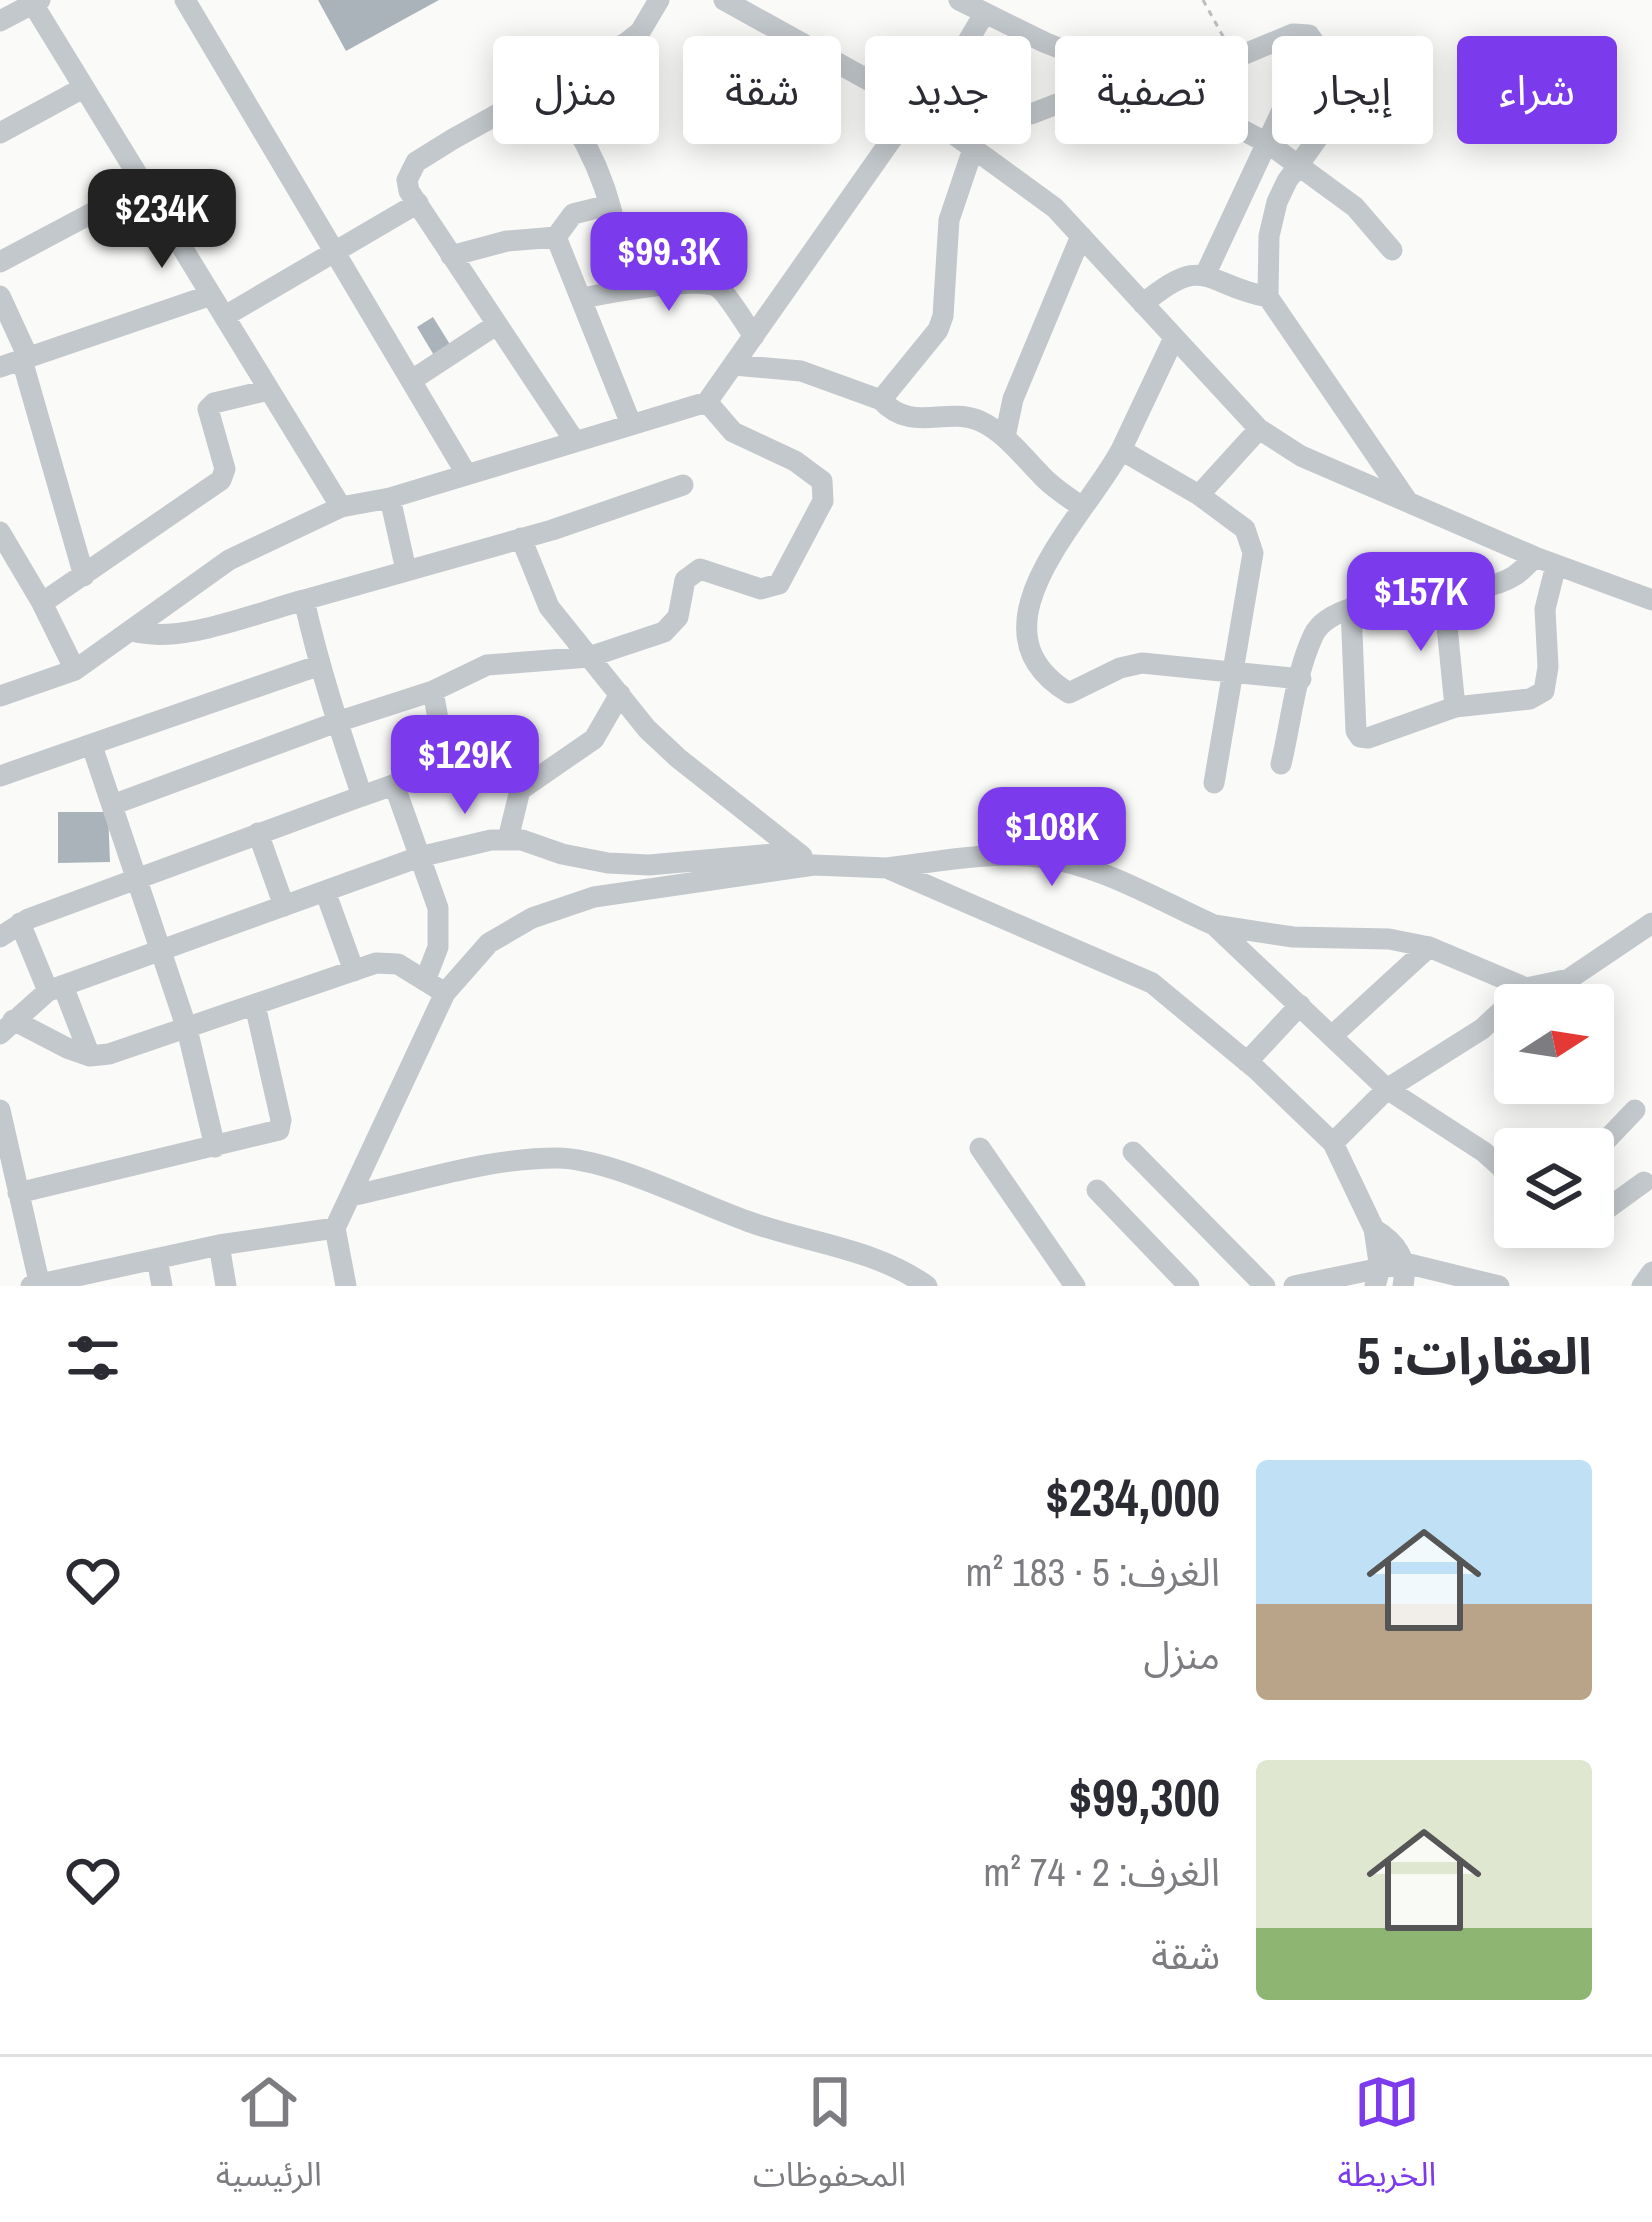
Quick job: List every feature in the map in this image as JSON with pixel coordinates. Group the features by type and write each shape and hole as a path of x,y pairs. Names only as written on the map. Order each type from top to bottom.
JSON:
{"street":[{"path":"185,0 467,475"},
{"path":"635,36 658,0"},
{"path":"724,0 865,78"},
{"path":"959,0 1055,44"},
{"path":"0,21 37,2 83,88 341,507"},
{"path":"971,36 984,14"},
{"path":"1206,273 1314,42 1309,35 1293,34 1248,53"},
{"path":"0,134 83,88"},
{"path":"493,117 416,162 407,180 574,440"},
{"path":"1248,133 1300,164 1368,218 1392,250"},
{"path":"588,144 622,259 622,290"},
{"path":"0,696 75,670 229,560 341,507 390,498 707,402 888,144"},
{"path":"971,144 1055,208 1259,429 1301,456 1546,561 1652,600"},
{"path":"1268,297 1269,236 1277,202 1314,144"},
{"path":"881,400 928,344 944,316 949,220 974,146"},
{"path":"0,262 143,186"},
{"path":"225,316 418,203"},
{"path":"452,256 507,241 556,237 573,214 609,205"},
{"path":"1004,437 1013,399 1081,236"},
{"path":"556,237 631,424"},
{"path":"1143,304 1178,280 1206,273 1268,297 1407,500"},
{"path":"583,298 680,285 718,287 754,336"},
{"path":"16,361 211,295"},
{"path":"0,296 84,575"},
{"path":"412,380 496,325"},
{"path":"1174,338 1121,450 1082,507 1029,602 1027,646 1037,665 1070,693 1120,668 1142,663 1301,679"},
{"path":"734,365 800,370 881,400 902,417 971,418 1004,437 1048,483 1082,507"},
{"path":"42,603 221,480 225,469 208,409 269,390"},
{"path":"112,805 433,691 487,665 589,656 656,635 673,626 685,580 700,569 761,589 775,588 823,501 822,482 815,473 733,432 707,402"},
{"path":"1199,495 1259,429"},
{"path":"1121,450 1199,495 1252,539 1214,783"},
{"path":"132,632 161,636 184,632 304,600 521,538 683,485"},
{"path":"390,498 406,570"},
{"path":"0,532 75,670"},
{"path":"521,538 549,607 620,694 678,758 805,858"},
{"path":"1281,764 1301,679 1320,626 1351,608 1444,596 1507,579 1546,561"},
{"path":"1351,608 1357,734 1368,738 1455,707 1530,699 1544,691 1548,668 1546,561"},
{"path":"1444,596 1455,707"},
{"path":"304,600 362,796"},
{"path":"0,776 320,665"},
{"path":"0,937 20,923 136,877 430,772 444,752 433,691"},
{"path":"508,838 520,790 594,739 620,694"},
{"path":"92,746 187,1029 215,1147"},
{"path":"394,788 438,908 441,928 425,981"},
{"path":"259,833 284,906"},
{"path":"7,1027 56,989 419,857 508,838 608,863 649,865 805,858 887,868 976,857 1036,856 1081,866 1214,925 1293,937 1389,939 1429,947 1517,984"},
{"path":"961,902 976,857"},
{"path":"346,1286 335,1228 445,993 489,944 532,918 594,897 805,858"},
{"path":"887,868 1152,983 1247,1062 1333,1143 1374,1229 1377,1278"},
{"path":"325,891 354,971"},
{"path":"1545,984 1569,979 1652,922"},
{"path":"20,923 90,1056"},
{"path":"1214,925 1387,1089 1494,1161"},
{"path":"1333,1035 1429,947"},
{"path":"7,1027 90,1056 109,1054 387,962 445,993"},
{"path":"18,1193 274,1133 281,1126 255,1005"},
{"path":"1247,1062 1300,1005"},
{"path":"1333,1143 1387,1089 1494,1018"},
{"path":"0,1110 36,1285 100,1279 219,1245 335,1228"},
{"path":"1614,1132 1635,1110"},
{"path":"980,1148 1075,1286"},
{"path":"1133,1151 1265,1286"},
{"path":"350,1196 474,1166 564,1158 753,1223 886,1262 927,1286"},
{"path":"1614,1203 1643,1182"},
{"path":"1097,1190 1189,1286"},
{"path":"1374,1229 1389,1238 1404,1275"},
{"path":"219,1245 226,1286"},
{"path":"157,1259 162,1286"},
{"path":"1642,1286 1652,1272"},
{"path":"1294,1286 1404,1275 1499,1286"}],"path":[{"path":"1203,0 1223,36"}],"building":[{"path":"318,0 439,0 346,51"},
{"path":"433,317 451,346 435,357 417,327"},
{"path":"58,812 108,812 110,862 58,863"}]}
